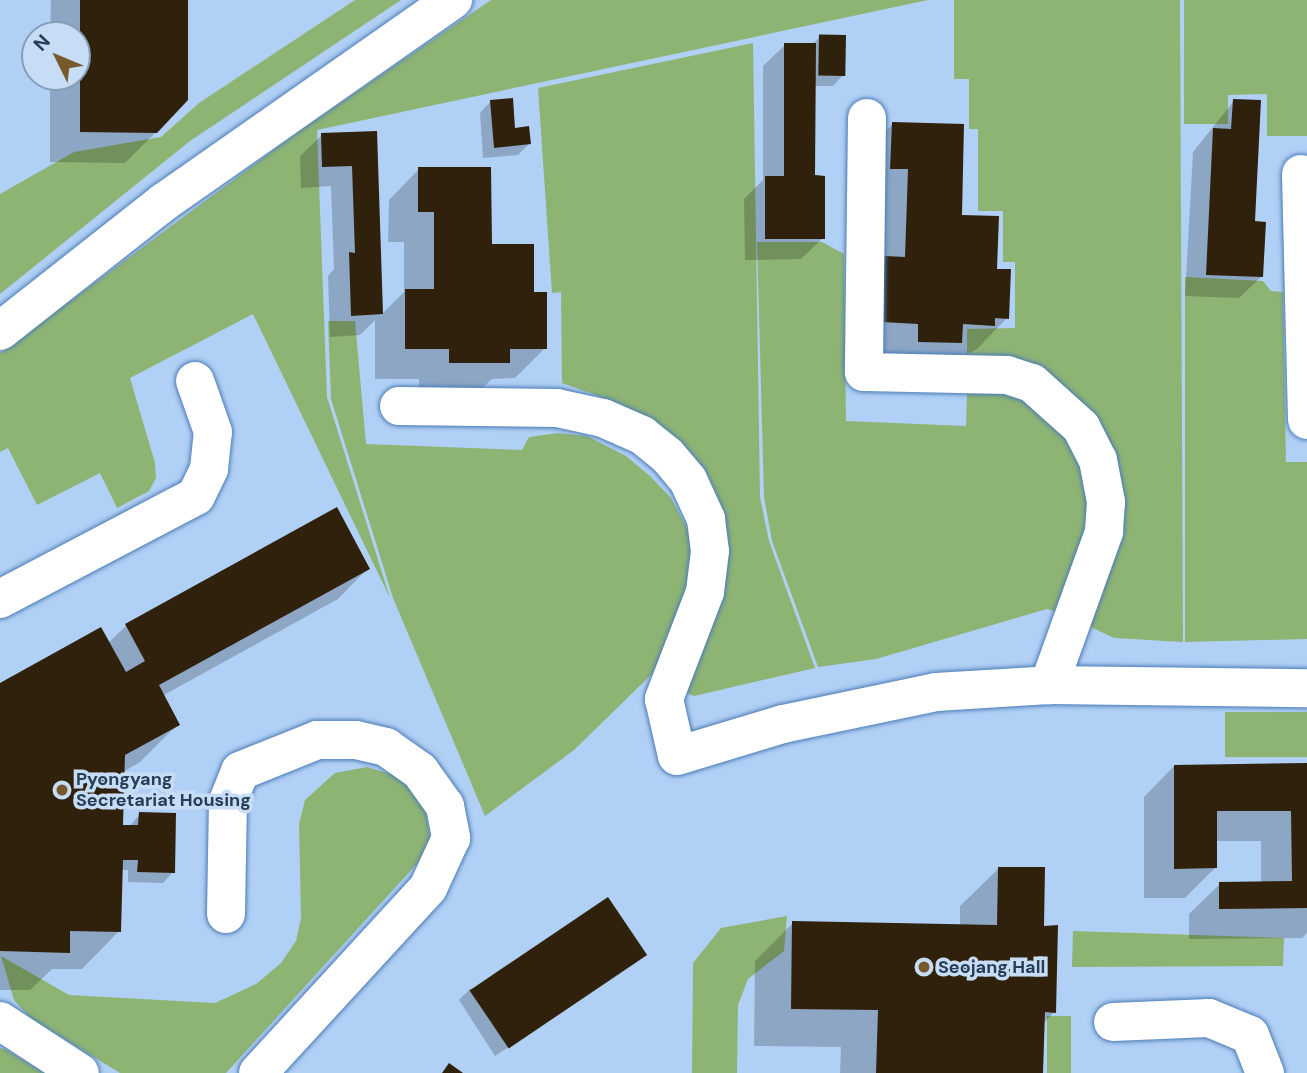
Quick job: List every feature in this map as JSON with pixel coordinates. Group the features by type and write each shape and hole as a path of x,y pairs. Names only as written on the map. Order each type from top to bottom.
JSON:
{"lane":[{"path":"0,331 164,202 453,0"},
{"path":"867,118 864,372 1007,375 1032,383 1081,427 1098,460 1107,502 1104,532 1049,685"},
{"path":"1301,174 1307,420"},
{"path":"0,599 196,496 209,469 213,432 195,381"},
{"path":"399,406 556,408 603,418 642,435 667,454 688,480 706,519 710,551 705,592 664,699 677,756 863,705 936,692 1049,685 1307,688"},
{"path":"226,914 228,801 240,771 317,740 356,740 386,747 420,771 446,806 451,838 428,888 258,1073"},
{"path":"1113,1022 1209,1018 1250,1035 1265,1073"},
{"path":"0,1021 80,1073"}],"green space":[{"path":"355,0 401,0 190,141 0,294 0,194 74,152 161,137 199,103"},
{"path":"491,0 928,0 317,130 327,397 390,598 253,314 130,378 155,463 156,478 149,491 117,508 100,473 37,505 8,448 0,452 0,353 305,127"},
{"path":"954,0 1180,0 1183,642 1114,638 1084,624 1095,420 1059,382 967,356 967,329 1015,328 1015,262 1003,262 1003,211 978,211 978,129 969,129 969,79 954,79"},
{"path":"1184,0 1307,0 1307,136 1267,136 1267,94 1228,95 1228,124 1184,124"},
{"path":"753,43 760,497 769,541 815,668 694,696 676,688 724,551 718,499 705,469 687,448 618,403 562,383 561,292 552,293 538,88"},
{"path":"757,242 822,242 844,254 846,421 966,426 967,394 979,389 1002,390 1048,411 1082,458 1093,520 1058,613 1047,609 876,659 818,667 772,541 764,497"},
{"path":"1185,277 1263,281 1271,291 1283,292 1286,462 1307,462 1307,639 1185,642"},
{"path":"328,321 355,321 366,444 522,450 529,437 558,433 587,436 626,456 650,476 671,498 688,530 694,560 671,642 651,675 574,750 485,816 393,598 331,399"},
{"path":"1225,712 1307,712 1307,757 1225,757"},
{"path":"367,767 401,777 425,808 430,839 424,856 226,1073 120,1073 30,1018 14,1000 1,956 69,995 215,1003 256,984 281,963 296,941 301,918 299,824 305,800 335,773"},
{"path":"787,916 784,951 748,979 738,1005 737,1073 692,1073 693,963 721,928"},
{"path":"1073,931 1284,938 1283,966 1072,967"},
{"path":"1047,1016 1071,1016 1071,1073 1047,1073"},
{"path":"0,1048 5,1049 44,1073 0,1073"}],"building":[{"path":"80,0 188,0 188,100 157,133 80,132 80,91 91,91 91,21 80,21"},
{"path":"819,35 846,35 845,76 818,76"},
{"path":"784,43 816,43 815,175 825,176 825,239 765,239 765,176 784,176"},
{"path":"513,98 515,128 529,126 531,144 494,148 490,100"},
{"path":"1233,99 1261,100 1255,221 1266,222 1263,277 1206,275 1213,128 1231,129"},
{"path":"892,122 964,124 962,215 999,216 997,269 1011,269 1009,319 995,318 995,326 963,324 962,343 918,342 918,324 882,322 884,256 905,257 908,169 890,169"},
{"path":"377,131 383,314 351,316 349,252 355,253 352,166 322,167 321,133"},
{"path":"418,167 491,167 492,244 534,244 534,292 547,292 547,349 510,349 510,363 449,363 449,349 405,349 405,289 434,289 434,212 418,212"},
{"name":"Pyongyang Secretariat Housing","path":"337,507 370,569 159,685 180,725 125,755 123,825 138,825 139,812 176,813 175,873 137,872 138,860 123,860 121,932 70,931 70,953 0,951 0,683 101,627 126,672 145,661 125,624"},
{"path":"1307,763 1307,908 1219,909 1219,882 1292,881 1291,811 1217,811 1217,868 1174,869 1174,765"},
{"name":"Seojang Hall","path":"998,867 1045,867 1044,926 1058,925 1056,1013 1045,1012 1043,1073 876,1073 878,1010 791,1009 792,921 997,925"},
{"path":"608,897 647,955 509,1048 470,990"},
{"path":"449,1063 463,1073 442,1073"}],"place":[{"name":"Pyongyang Secretariat Housing","path":"62,790"},
{"name":"Seojang Hall","path":"924,967"}]}
